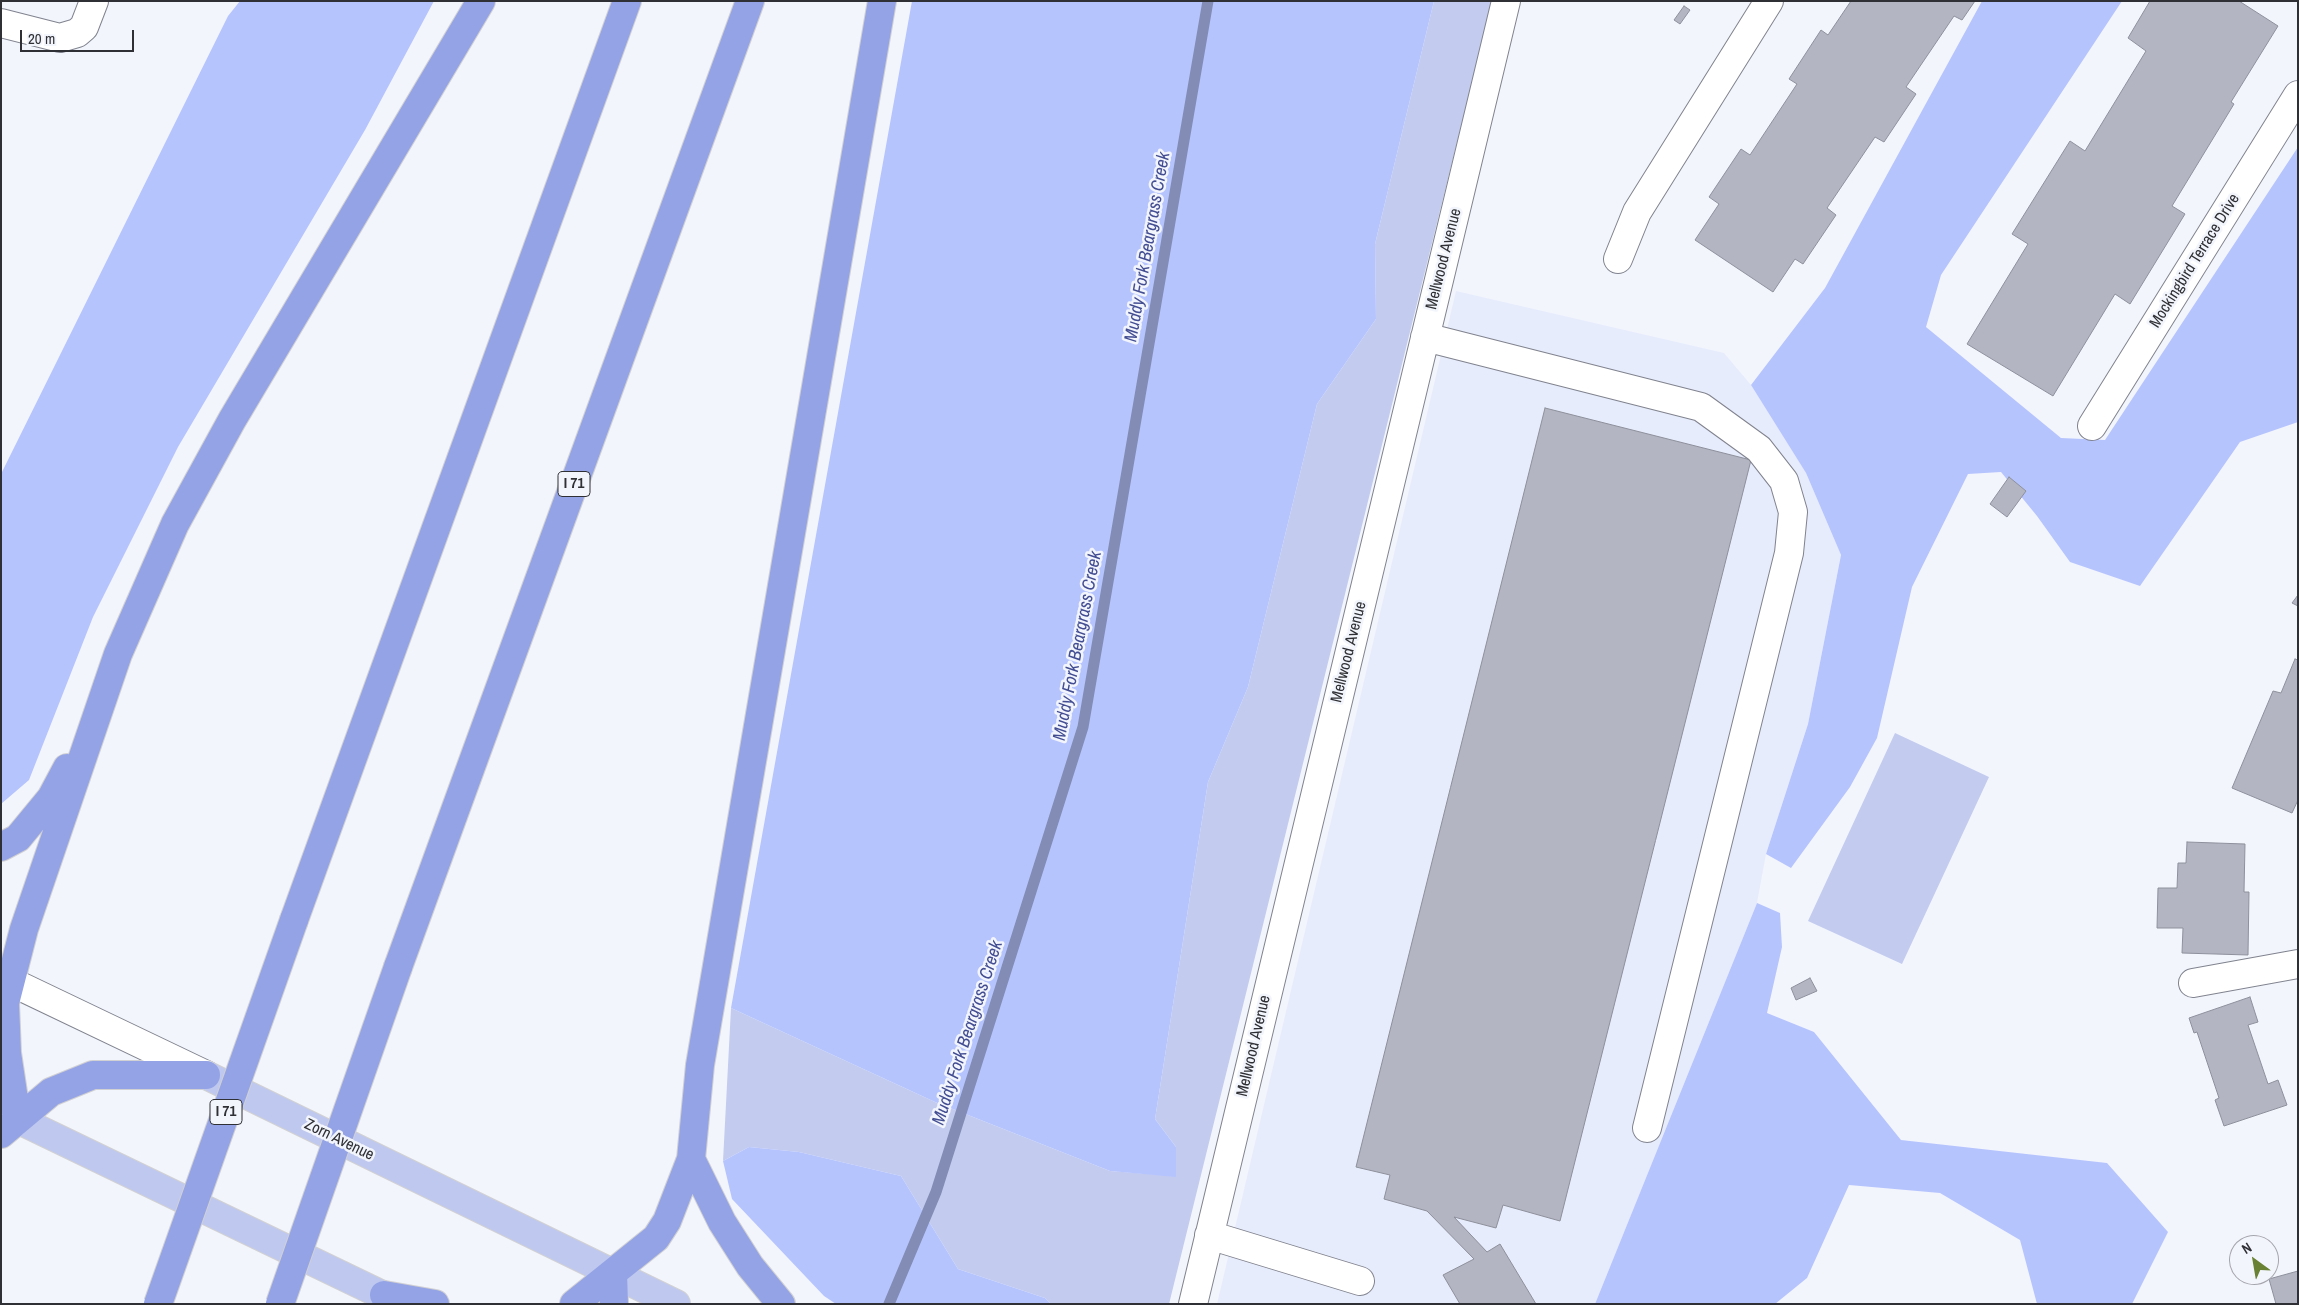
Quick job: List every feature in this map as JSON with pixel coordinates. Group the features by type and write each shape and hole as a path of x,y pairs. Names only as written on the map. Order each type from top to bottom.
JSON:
{"highway":[{"path":"6,1121 6,979 118,654 175,524 232,420 481,1"},
{"name":"I 71","path":"158,1304 294,920 627,1"},
{"name":"I 71","path":"280,1304 398,968 750,1"},
{"path":"574,1304 644,1249 660,1232 674,1206 691,1159 700,1065 882,1"},
{"path":"1,847 18,838 51,798 99,710"},
{"path":"6,1121 51,1092 93,1074 206,1074"},
{"path":"691,1159 722,1222 750,1266 781,1304"},
{"path":"614,1273 614,1304"},
{"path":"392,1299 435,1304"}],"main road":[{"name":"Zorn Avenue","path":"206,1074 676,1304"},
{"path":"6,1121 392,1299"}],"street":[{"path":"1,23 60,38 76,33 84,27 94,1"},
{"name":"Mellwood Avenue","path":"1193,1304 1506,1"},
{"path":"1618,259 1637,212 1769,1"},
{"name":"Mockingbird Terrace Drive","path":"2092,426 2298,96"},
{"path":"1425,336 1701,407 1759,449 1784,481 1793,512 1789,553 1647,1128"},
{"path":"2193,983 2298,964"},
{"name":"Zorn Avenue","path":"6,979 206,1074"},
{"path":"1209,1235 1360,1281"}],"shaded area":[{"path":"240,1 434,1 365,130 178,447 93,617 29,780 1,804 1,474 228,16"},
{"path":"912,1 1434,1 1375,244 1376,319 1317,404 1248,687 1208,782 1155,1119 1176,1147 1176,1177 1110,1171 935,1102 731,1008"},
{"path":"1434,1 1492,1 1169,1304 1051,1304 1045,1298 958,1269 901,1176 799,1152 749,1147 723,1161 731,1008 935,1102 1110,1171 1176,1176 1176,1147 1155,1119 1208,782 1248,687 1317,404 1376,319 1375,244"},
{"path":"1982,1 2122,1 1941,275 1926,327 2061,438 2105,440 2298,147 2298,422 2240,442 2140,586 2070,562 2037,516 2001,472 1968,474 1912,587 1877,738 1850,787 1791,868 1766,854 1808,724 1841,555 1806,473 1751,385 1825,288"},
{"path":"1456,291 1724,353 1751,385 1806,473 1841,555 1808,724 1766,854 1757,903 1595,1304 1217,1304"},
{"path":"1895,733 1989,777 1902,964 1808,921"},
{"path":"1757,903 1780,913 1782,947 1767,1013 1814,1032 1901,1140 2107,1163 2168,1232 2132,1304 2037,1304 2020,1240 1940,1193 1849,1185 1807,1278 1775,1304 1595,1304"},
{"path":"749,1147 799,1152 901,1176 958,1269 1045,1298 1051,1304 836,1304 824,1296 732,1199 723,1161"}],"building":[{"path":"1851,1 1975,1 1962,20 1954,16 1906,87 1916,94 1884,142 1875,137 1827,208 1836,215 1803,264 1795,259 1773,292 1695,240 1719,204 1709,197 1741,149 1750,155 1797,84 1789,79 1821,30 1828,35"},
{"path":"2150,1 2239,1 2278,26 2231,102 2234,104 2172,206 2185,214 2130,304 2115,294 2053,396 1967,344 2028,244 2012,234 2070,141 2085,151 2146,51 2128,38"},
{"path":"1684,6 1690,10 1680,24 1674,20"},
{"path":"1545,408 1751,460 1560,1221 1503,1205 1496,1228 1454,1217 1487,1252 1500,1244 1536,1304 1460,1304 1443,1275 1474,1259 1427,1211 1384,1199 1390,1175 1356,1167"},
{"path":"2009,477 2026,491 2007,517 1990,504"},
{"path":"2298,595 2298,606 2292,603"},
{"path":"2295,659 2298,660 2298,800 2292,813 2232,788 2273,691 2281,693"},
{"path":"2187,842 2245,844 2244,892 2249,892 2248,955 2182,953 2183,928 2157,928 2158,888 2177,888 2178,863 2186,863"},
{"path":"1810,978 1817,991 1796,1000 1791,988"},
{"path":"2250,997 2258,1022 2248,1025 2268,1084 2278,1080 2287,1105 2224,1126 2215,1100 2219,1098 2197,1032 2194,1033 2189,1018"},
{"path":"2298,1271 2298,1304 2276,1304 2271,1285 2279,1285 2279,1276"}],"waterway":[{"name":"Muddy Fork Beargrass Creek","path":"889,1304 936,1192 1083,727 1208,1"}]}
